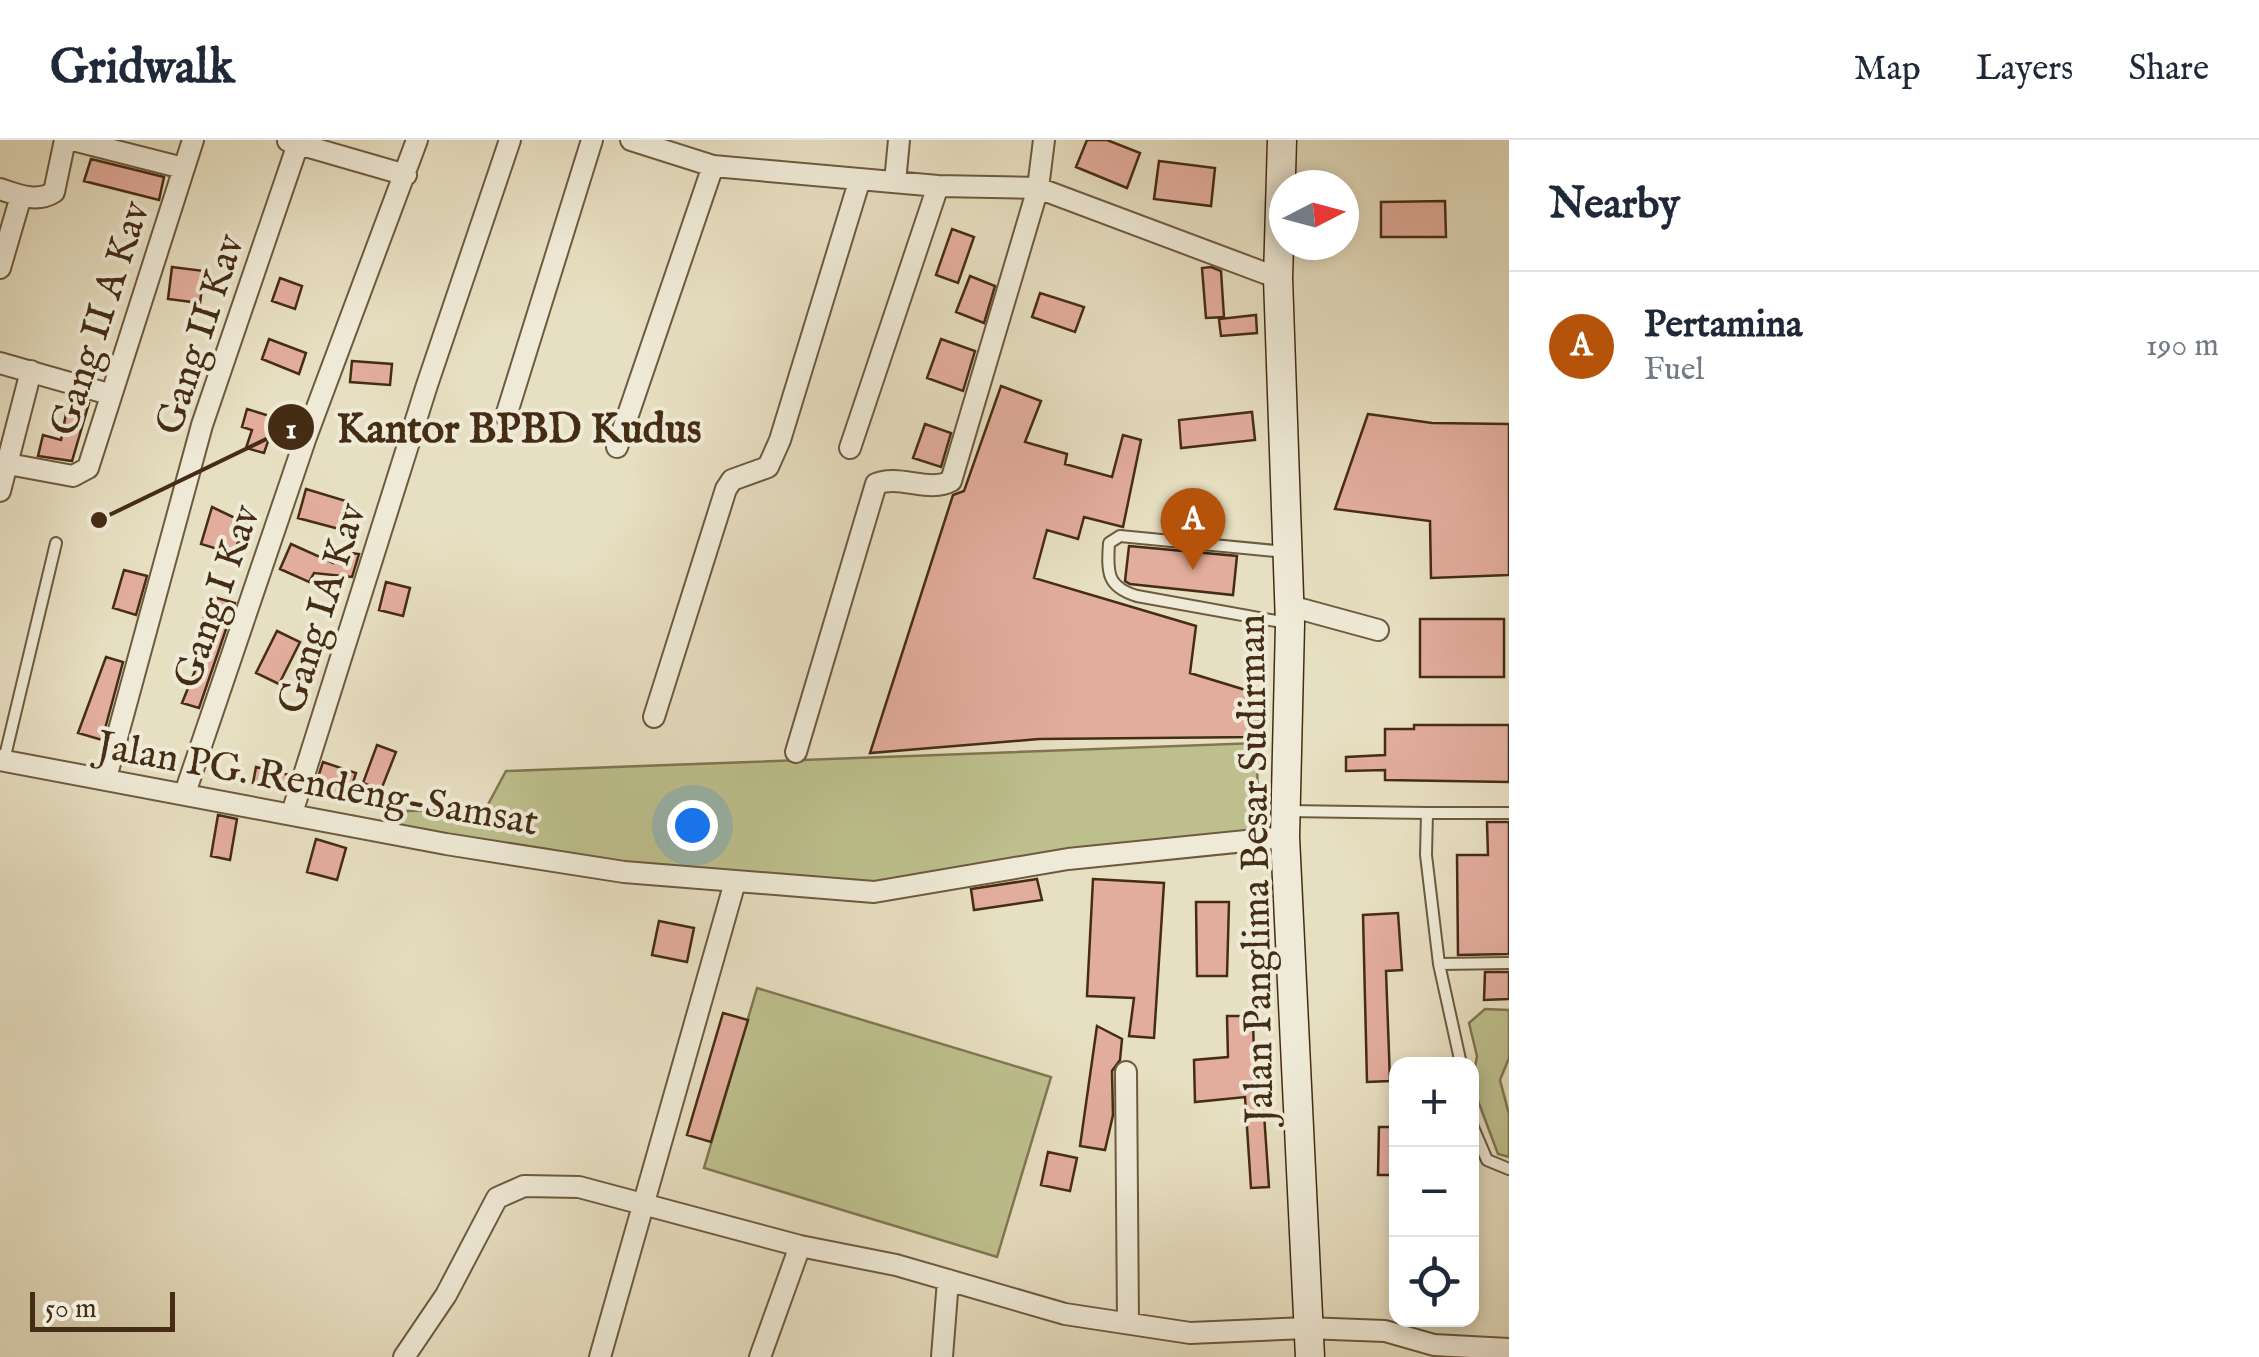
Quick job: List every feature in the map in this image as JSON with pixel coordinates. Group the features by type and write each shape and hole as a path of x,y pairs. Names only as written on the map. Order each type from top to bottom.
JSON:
{"main road":[{"name":"Jalan Panglima Besar Sudirman","path":"1282,140 1278,278 1290,615 1285,824 1310,1357"}],"street":[{"path":"0,189 45,198 54,192 64,140"},
{"path":"73,140 183,168"},
{"name":"Gang II A Kav","path":"8,464 73,476 84,472 193,140"},
{"name":"Gang I Kav","path":"185,794 306,437 418,140"},
{"name":"Gang IA Kav","path":"292,813 426,385 510,140"},
{"path":"506,416 592,140"},
{"path":"631,140 714,166 938,186 1038,188 1278,278"},
{"path":"894,182 899,140"},
{"path":"796,752 876,484 886,480 942,486 951,481 1038,188 1044,140"},
{"path":"292,142 406,175"},
{"name":"Gang II Kav","path":"106,778 202,425 292,142"},
{"path":"617,447 714,166"},
{"path":"654,717 726,489 732,480 768,467 780,440 860,180"},
{"path":"850,448 938,186"},
{"path":"0,268 21,196"},
{"path":"0,363 109,394"},
{"path":"0,491 31,371"},
{"path":"1290,615 1378,630"},
{"name":"Jalan PG. Rendeng-Samsat","path":"2,760 446,844 624,872 874,892 1285,824"},
{"path":"600,1357 735,882"},
{"path":"1126,1072 1128,1323"},
{"path":"404,1357 446,1295 498,1198 524,1186 579,1187 800,1246 948,1280 1065,1314 1190,1333 1306,1328 1386,1331 1435,1351 1509,1348"},
{"path":"760,1357 800,1246"},
{"path":"942,1357 948,1280"}],"lane":[{"path":"1286,552 1120,536 1108,543 1108,577 1118,590 1137,596 1290,615"},
{"path":"2,760 56,542"},
{"path":"1285,824 1428,812 1509,813"},
{"path":"1428,812 1426,855 1439,964 1459,1057"},
{"path":"1439,964 1509,963"},
{"path":"1479,1140 1488,1160 1509,1169"}],"green space":[{"path":"1257,743 1258,840 925,887 735,882 397,834 404,811 485,810 506,771"},
{"path":"757,988 1051,1077 997,1257 704,1168"},
{"path":"1485,1009 1509,1010 1509,1058 1500,1080 1509,1114 1509,1157 1498,1154 1479,1104 1479,1057 1469,1023"}],"building":[{"path":"1087,140 1107,140 1140,153 1127,188 1076,167"},
{"path":"91,159 164,177 159,200 84,181"},
{"path":"1159,161 1215,168 1211,206 1154,199"},
{"path":"1445,201 1446,237 1381,237 1381,202"},
{"path":"952,229 974,237 958,283 936,275"},
{"path":"172,267 204,271 200,303 168,299"},
{"path":"1202,268 1221,271 1224,317 1206,318"},
{"path":"970,276 995,286 984,323 956,312"},
{"path":"280,278 302,286 295,309 272,301"},
{"path":"1040,293 1084,307 1075,332 1032,317"},
{"path":"1256,315 1257,333 1221,336 1219,319"},
{"path":"269,339 306,353 299,374 262,359"},
{"path":"941,339 975,351 963,391 927,378"},
{"path":"352,361 392,364 390,385 350,382"},
{"path":"1001,386 1041,401 1025,442 1067,454 1065,464 1112,477 1123,435 1141,440 1123,527 1084,517 1078,539 1047,530 1034,578 1196,626 1190,673 1262,695 1258,737 1039,739 870,753 953,495 964,491"},
{"path":"69,398 89,403 72,461 38,456 43,435 61,440"},
{"path":"247,409 276,418 264,453 246,448 252,430 242,427"},
{"path":"1252,412 1255,440 1181,448 1179,420"},
{"path":"1368,414 1432,423 1509,424 1509,575 1431,578 1430,521 1335,509"},
{"path":"925,424 951,433 941,467 913,458"},
{"path":"306,489 346,501 339,529 298,518"},
{"path":"212,507 252,526 247,545 238,542 234,554 201,544"},
{"path":"291,544 333,563 334,551 359,554 352,577 314,573 309,582 280,569"},
{"path":"1129,546 1237,556 1233,595 1130,584 1125,581"},
{"path":"124,570 147,576 136,615 113,608"},
{"path":"386,582 410,588 403,616 379,610"},
{"path":"210,596 235,603 199,708 182,703 206,644 197,642"},
{"path":"1420,619 1504,619 1504,677 1420,677"},
{"path":"277,631 300,642 279,684 256,673"},
{"path":"106,657 123,662 102,740 78,733"},
{"path":"1414,725 1509,725 1509,782 1385,780 1385,770 1346,771 1346,757 1385,755 1385,729 1414,729"},
{"path":"377,745 396,752 381,790 363,783"},
{"path":"323,762 356,773 347,801 314,789"},
{"path":"256,767 289,775 284,791 253,783"},
{"path":"218,815 237,819 230,860 211,856"},
{"path":"1487,822 1509,822 1509,954 1458,955 1457,855 1488,855"},
{"path":"316,839 346,848 337,880 307,872"},
{"path":"1037,879 1042,900 974,910 971,889"},
{"path":"1093,879 1164,883 1154,1038 1129,1036 1134,998 1087,996"},
{"path":"1196,902 1229,902 1227,976 1197,976"},
{"path":"1398,913 1402,970 1386,971 1389,1081 1367,1082 1363,915"},
{"path":"659,921 694,928 687,962 652,955"},
{"path":"1485,972 1509,972 1509,999 1484,1000"},
{"path":"723,1013 748,1020 711,1142 687,1135"},
{"path":"1227,1016 1253,1016 1254,1060 1262,1061 1259,1099 1263,1099 1269,1187 1251,1188 1245,1097 1195,1102 1194,1060 1228,1057"},
{"path":"1097,1026 1122,1039 1120,1060 1112,1071 1113,1115 1105,1150 1080,1146"},
{"path":"1379,1127 1389,1127 1389,1175 1378,1175"},
{"path":"1048,1152 1077,1158 1070,1191 1041,1185"}],"place":[{"name":"Kantor BPBD Kudus","path":"99,520"},
{"name":"Pertamina","path":"1193,570"}]}
